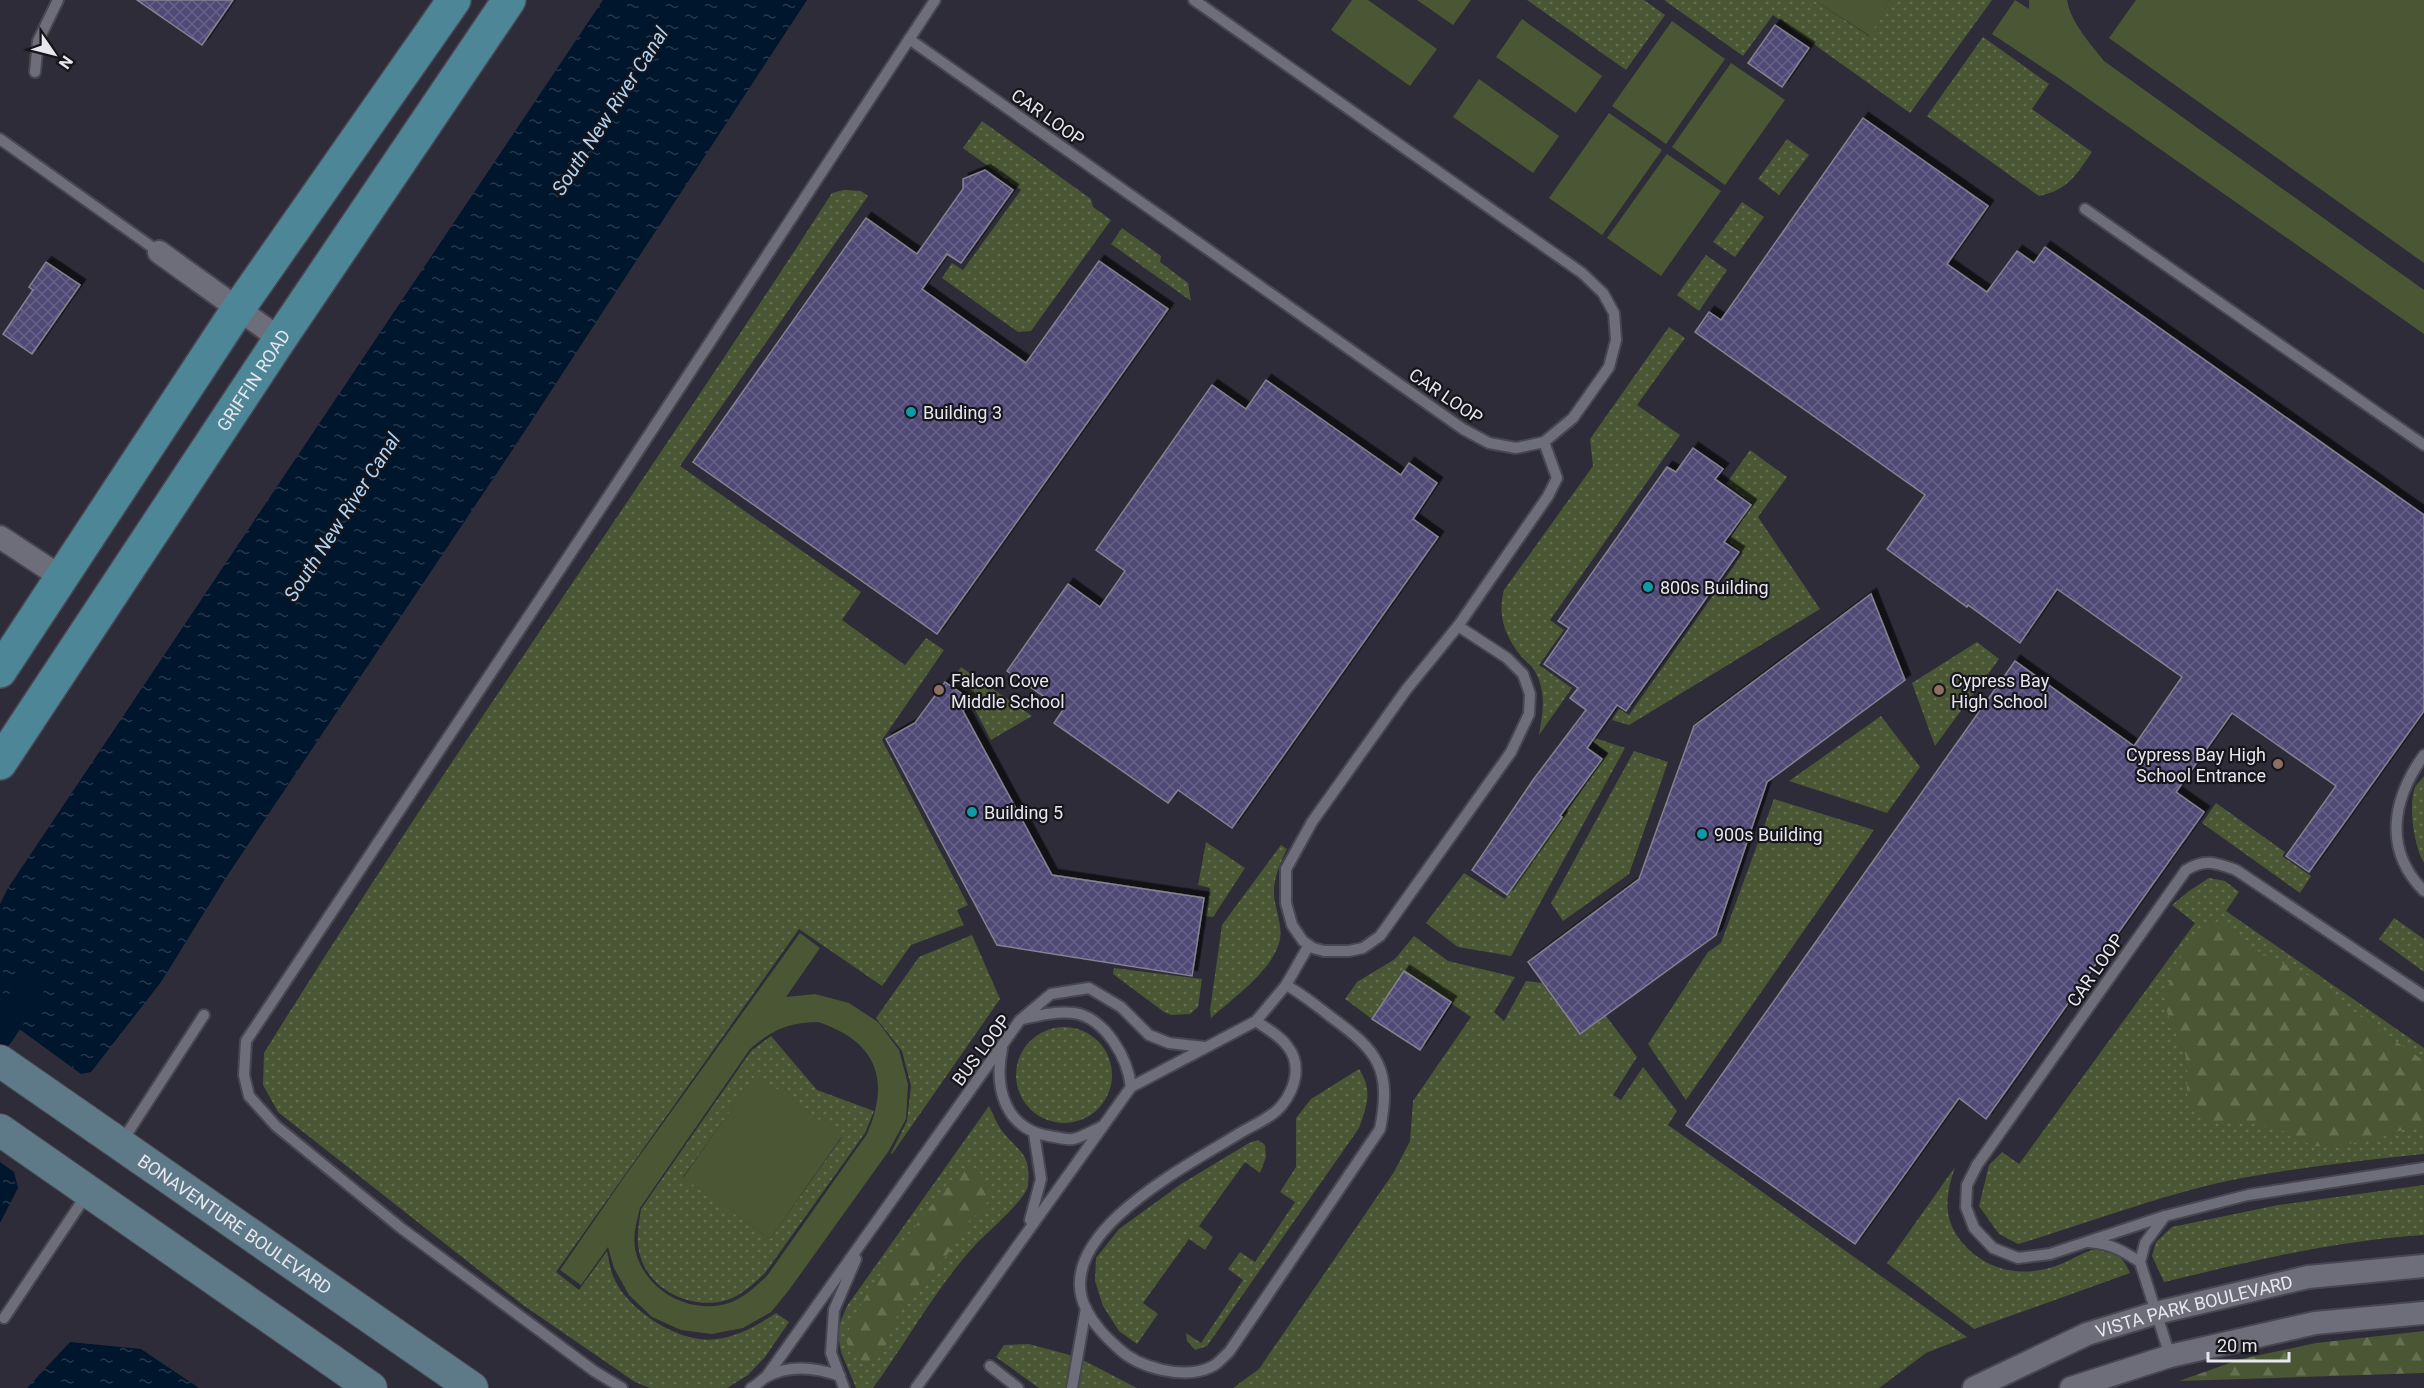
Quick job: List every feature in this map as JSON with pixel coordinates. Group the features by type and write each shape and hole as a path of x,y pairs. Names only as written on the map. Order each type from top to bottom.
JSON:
{"main road":[{"path":"0,671 238,309 454,0"},
{"name":"GRIFFIN ROAD","path":"0,763 280,339 509,0"},
{"name":"BONAVENTURE BOULEVARD","path":"0,1061 472,1388"},
{"path":"0,1130 371,1388"}],"street":[{"path":"159,252 280,339"},
{"path":"0,537 61,577"},
{"name":"VISTA PARK BOULEVARD","path":"1974,1388 2087,1334 2156,1313 2308,1277 2424,1266"},
{"path":"2072,1388 2170,1356 2315,1323 2424,1313"}],"lane":[{"path":"35,72 38,41 58,0"},
{"path":"622,1388 594,1371 401,1228 276,1126 249,1096 244,1075 246,1041 935,0"},
{"name":"CAR LOOP","path":"909,39 1463,429 1488,443 1516,448 1544,442 1573,418 1609,367 1616,340 1614,313 1603,293 1573,267 1194,0"},
{"path":"0,139 159,252"},
{"path":"2085,209 2424,445"},
{"path":"1458,626 1507,658 1523,674 1530,694 1529,714 1510,752 1380,936 1363,948 1349,951 1324,951 1309,945 1303,941 1292,925 1285,886 1286,869 1312,822 1406,690 1458,626 1548,496 1557,478 1544,442"},
{"path":"2424,755 2411,773 2400,802 2396,826 2398,850 2410,878 2424,891"},
{"name":"CAR LOOP","path":"2424,996 2236,870 2216,863 2199,862 2186,870 1977,1165 1967,1185 1966,1207 1974,1228 1993,1248 2018,1258 2050,1254 2080,1242 2165,1216 2248,1195 2424,1168"},
{"path":"916,1388 1131,1087 1256,1021 1286,985 1309,945"},
{"path":"1256,1021 1289,1048 1295,1064 1295,1083 1281,1107 1151,1189 1116,1218 1095,1240 1084,1262 1081,1286 1086,1308 1101,1332 1122,1352 1146,1365 1187,1373 1212,1367 1229,1352 1380,1129 1386,1099 1382,1076 1372,1052 1351,1031 1286,985"},
{"path":"1020,1020 1051,994 1089,988 1122,1007 1149,1035 1168,1043 1204,1047"},
{"name":"BUS LOOP","path":"766,1377 1020,1020 1050,1013 1077,1013 1100,1026 1121,1053 1130,1070 1131,1087"},
{"path":"120,1144 204,1015"},
{"path":"1002,1046 998,1070 1001,1094 1012,1116 1034,1133 1072,1139 1103,1126"},
{"path":"1014,1250 1033,1214 1041,1179 1034,1133"},
{"path":"4,1318 88,1192"},
{"path":"2165,1216 2145,1243 2140,1262 2170,1356"},
{"path":"844,1388 831,1353 834,1310 864,1240"},
{"name":"CAR LOOP","path":"2080,1242 2107,1244 2140,1262"},
{"path":"1072,1388 1086,1308"},
{"path":"990,1366 1018,1388"},
{"path":"751,1388 766,1377 797,1367 840,1376"}],"green space":[{"path":"1352,0 1368,0 1437,49 1410,86 1331,30"},
{"path":"1417,0 1471,0 1453,25"},
{"path":"1527,0 1644,0 1665,15 1626,70"},
{"path":"1664,0 1814,0 1869,36 1890,0 1992,0 1910,113 1773,15 1743,56"},
{"path":"1814,0 1890,0 1870,36"},
{"path":"2015,0 2029,9 2029,0 2067,0 2072,17 2104,61 2424,290 2424,334 2060,79 1992,34"},
{"path":"2136,0 2424,0 2424,263 2109,38"},
{"path":"1522,19 1602,76 1576,113 1496,57"},
{"path":"1672,21 1725,59 1666,144 1612,106"},
{"path":"1983,37 2049,84 2032,109 2092,152 2076,174 2057,190 2039,196 1927,116"},
{"path":"1731,63 1785,100 1725,185 1672,147"},
{"path":"1479,79 1559,136 1533,173 1453,117"},
{"path":"1609,113 1662,150 1602,235 1549,198"},
{"path":"982,121 1091,199 1093,207 1111,220 1031,331 1018,332 942,278 952,263 963,270 1021,190 963,148"},
{"path":"1787,139 1809,155 1779,195 1758,179"},
{"path":"1667,154 1721,191 1661,276 1607,238"},
{"path":"844,190 861,191 868,196 680,466 861,592 842,620 905,665 926,638 944,650 882,740 968,905 957,910 964,925 911,945 882,986 799,929 556,1272 579,1290 607,1251 614,1278 631,1302 657,1323 688,1336 703,1339 725,1338 748,1329 776,1313 789,1322 765,1357 748,1375 727,1388 650,1388 635,1382 523,1305 278,1112 263,1085 264,1053 403,836 832,193"},
{"path":"1742,202 1764,217 1735,257 1713,242"},
{"path":"1122,228 1161,256 1160,262 1188,283 1191,301 1111,244"},
{"path":"1706,255 1727,270 1699,311 1677,295"},
{"path":"1669,327 1685,338 1637,405 1680,435 1550,620 1564,630 1539,665 1572,688 1539,735 1543,708 1541,687 1534,670 1508,637 1502,614 1504,590 1593,466 1590,439"},
{"path":"1750,450 1787,477 1758,517 1820,609 1629,725 1612,720 1619,709 1629,715 1743,553 1728,541 1753,504 1726,484"},
{"path":"1977,642 1999,659 1935,746 1912,683"},
{"path":"961,667 1032,716 991,740 972,704 975,698 951,681"},
{"path":"1881,716 1920,767 1887,813 1789,781"},
{"path":"1583,734 1625,748 1511,956 1458,947 1426,923 1464,873 1505,899 1608,753"},
{"path":"1634,751 1668,762 1629,874 1563,921 1551,903"},
{"path":"2424,776 2424,863 2415,836 2412,804 2415,787"},
{"path":"1774,799 1874,830 1686,1100 1648,1044 1708,952 1721,943"},
{"path":"2216,803 2285,852 2282,856 2311,876 2300,893 2202,823"},
{"path":"1206,842 1245,868 1213,917 1205,916 1210,888 1198,885"},
{"path":"1281,845 1287,849 1274,888 1280,930 1276,950 1262,972 1211,1018 1210,1010 1222,925"},
{"path":"2209,878 2225,881 2239,892 2226,911 2424,1048 2424,1154 2310,1167 2213,1184 2018,1244 1999,1234 1979,1206 1989,1165 2002,1152 2019,1164 2195,923 2172,905"},
{"path":"2394,918 2424,939 2424,972 2379,939"},
{"path":"2219,921 2232,928 2250,947 2311,977 2364,1019 2424,1061 2424,1126 2343,1145 2316,1146 2298,1137 2262,1125 2239,1122 2205,1123 2195,1113 2190,1106 2187,1094 2186,1057 2168,1015 2168,988 2179,960 2197,935"},
{"path":"800,933 820,948 786,997 815,994 849,1003 878,1022 899,1050 908,1084 906,1119 888,1152 771,1312 743,1328 712,1334 681,1330 652,1317 629,1295 614,1268 608,1247 581,1285 560,1270","holes":["818,1022 854,1040 873,1064 878,1096 867,1134 767,1276 754,1288 734,1301 715,1306 700,1306 672,1297 650,1279 636,1253 634,1236 640,1208 750,1049 781,1028 798,1024"]},
{"path":"972,935 1000,999 892,1154 907,1121 911,1086 902,1051 876,1018 919,957"},
{"path":"1414,936 1448,961 1515,977 1494,1012 1504,1021 1526,981 1543,983 1580,1034 1606,1016 1637,1057 1613,1095 1621,1100 1643,1067 1677,1111 1668,1125 1967,1337 1926,1353 1879,1388 1233,1388 1259,1369 1394,1172 1410,1141 1413,1101 1471,1017 1404,971 1372,1019 1345,999 1357,982 1395,959"},
{"path":"1114,968 1202,979 1198,1007 1190,1014 1171,1015 1164,1012 1113,974"},
{"path":"1064,1027 1082,1031 1098,1041 1108,1057 1112,1075 1108,1093 1098,1109 1082,1119 1064,1123 1046,1119 1030,1109 1020,1093 1016,1075 1020,1057 1030,1041 1046,1031"},
{"path":"771,1036 817,1090 874,1111 865,1133 765,1273 752,1285 727,1300 713,1303 685,1299 660,1286 643,1264 638,1240 641,1209 751,1051","holes":["756,1075 842,1137 770,1239 683,1177"]},
{"path":"1359,1069 1366,1084 1367,1098 1359,1128 1207,1346 1195,1350 1187,1341 1186,1333 1201,1343 1243,1280 1228,1269 1240,1252 1255,1262 1295,1202 1280,1192 1296,1167 1296,1118 1311,1099"},
{"path":"756,1074 842,1136 770,1239 683,1178"},
{"path":"989,1106 1002,1131 1026,1160 1028,1185 1026,1190 1015,1206 962,1260 873,1388 856,1388 841,1352 837,1330 847,1306"},
{"path":"1258,1140 1265,1145 1266,1157 1260,1173 1245,1162 1199,1226 1213,1237 1205,1250 1189,1239 1143,1303 1158,1314 1137,1344 1119,1331 1103,1306 1095,1281 1096,1258 1119,1229 1181,1184 1249,1143"},
{"path":"1955,1167 1949,1186 1948,1214 1961,1241 1982,1260 2007,1270 2034,1271 2047,1269 2088,1252 2105,1249 2121,1258 2130,1273 1974,1329 1887,1263"},
{"path":"976,1169 983,1175 987,1185 986,1205 969,1221 946,1256 903,1304 885,1347 873,1359 864,1362 851,1351 847,1342 849,1328 859,1309 890,1261 951,1180 962,1171"},
{"path":"2424,1185 2424,1235 2325,1247 2261,1259 2164,1282 2152,1256 2156,1242 2172,1227 2278,1205"},
{"path":"2424,1331 2424,1373 2179,1381 2241,1359 2316,1343"},
{"path":"1029,1344 1077,1357 1137,1388 1039,1388 996,1357 1004,1345"}],"water":[{"path":"603,0 807,0 513,449 225,879 161,982 91,1072 81,1074 0,1015 0,904 8,888"},
{"path":"0,1162 14,1172 18,1188 0,1223"},
{"path":"70,1342 141,1349 199,1388 27,1388"}],"building":[{"path":"137,0 233,0 202,45"},
{"path":"1775,25 1809,48 1782,87 1748,63"},
{"name":"Cypress Bay High School","path":"1863,118 1988,206 1947,264 1987,292 2017,251 2034,263 2045,247 2424,515 2424,711 2309,872 2286,856 2336,786 2232,713 2176,792 2204,812 1986,1119 1959,1098 1855,1244 1686,1125 2015,661 2134,746 2182,677 2057,589 2020,643 1968,605 1967,607 1887,549 1925,495 1695,332 1709,312 1721,320"},
{"name":"Building 3","path":"985,170 1013,190 961,263 947,254 922,289 1026,363 1099,261 1168,309 937,634 693,462 866,218 917,254 963,189 963,179"},
{"path":"46,262 80,285 32,354 3,334 33,290 29,287"},
{"name":"Falcon Cove Middle School","path":"1266,380 1401,475 1409,463 1437,483 1413,519 1438,537 1232,828 1178,790 1168,803 1054,723 1063,710 1007,671 1068,584 1100,607 1125,571 1096,550 1212,385 1246,409"},
{"name":"800s Building","path":"1693,448 1723,469 1715,479 1751,505 1724,542 1739,552 1626,711 1617,705 1587,748 1602,759 1507,895 1472,870 1533,780 1586,710 1570,698 1578,688 1544,664 1569,628 1558,621 1667,467 1676,472"},
{"name":"900s Building","path":"1871,594 1905,680 1767,782 1716,935 1580,1034 1528,962 1639,879 1694,726"},
{"name":"Building 5","path":"945,682 971,700 963,711 1052,875 1204,898 1192,976 997,945 886,739 915,723"},
{"path":"1404,971 1451,1002 1420,1050 1372,1019"}],"waterway":[{"name":"South New River Canal","path":"0,1034 30,988"}],"place":[{"name":"Building 3","path":"911,412"},
{"name":"800s Building","path":"1648,587"},
{"name":"Falcon Cove Middle School","path":"939,690"},
{"name":"Cypress Bay High School","path":"1939,690"},
{"name":"Cypress Bay High School Entrance","path":"2278,764"},
{"name":"Building 5","path":"972,812"},
{"name":"900s Building","path":"1702,834"}]}
